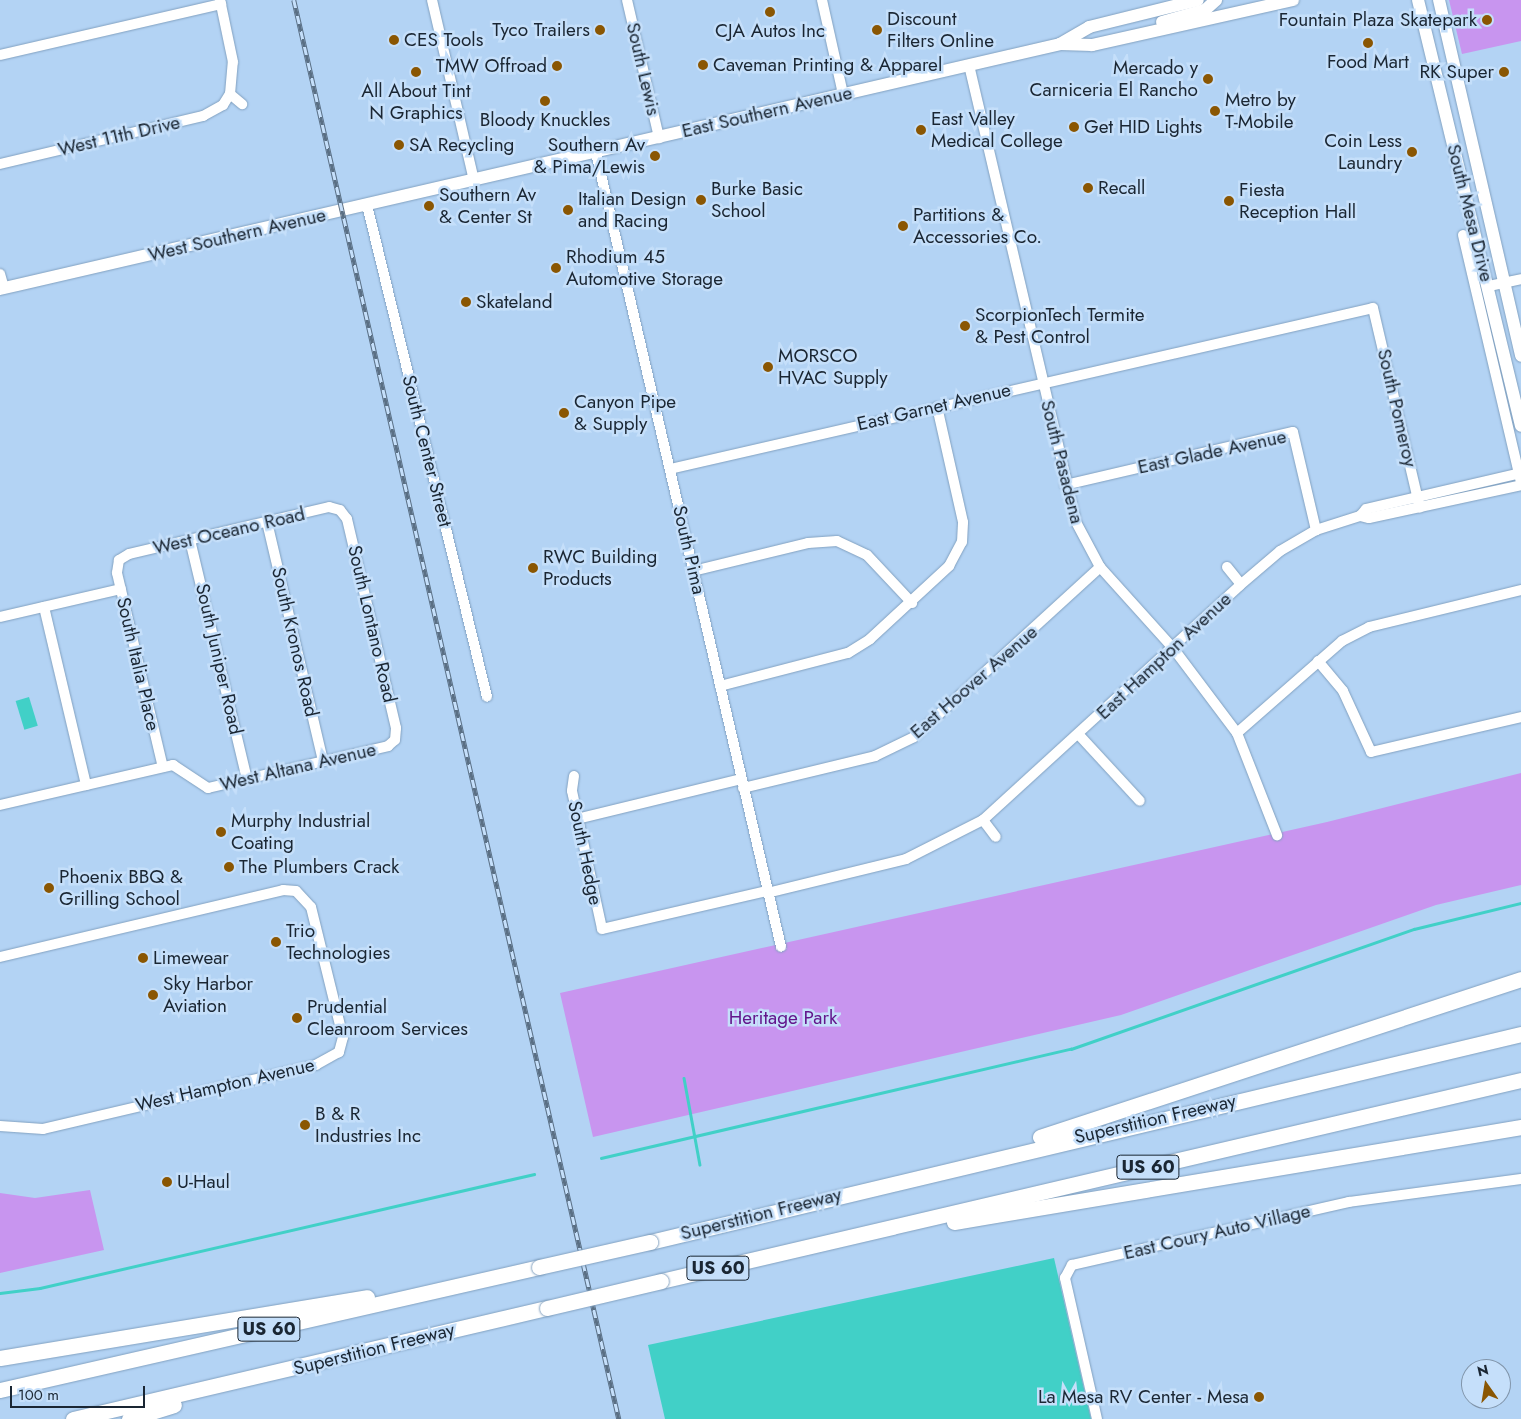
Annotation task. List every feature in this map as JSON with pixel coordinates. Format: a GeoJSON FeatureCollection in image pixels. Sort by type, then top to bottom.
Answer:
{"type":"FeatureCollection","features":[{"type":"Feature","properties":{"kind":"highway"},"geometry":{"type":"LineString","coordinates":[[943,1169],[1521,979]]}},
{"type":"Feature","properties":{"kind":"highway","name":"Superstition Freeway"},"geometry":{"type":"LineString","coordinates":[[0,1390],[650,1242],[943,1169],[1521,1034]]}},
{"type":"Feature","properties":{"kind":"highway","name":"Superstition Freeway"},"geometry":{"type":"LineString","coordinates":[[73,1419],[1521,1080]]}},
{"type":"Feature","properties":{"kind":"highway"},"geometry":{"type":"LineString","coordinates":[[775,1254],[1232,1172],[1521,1127]]}},
{"type":"Feature","properties":{"kind":"highway"},"geometry":{"type":"LineString","coordinates":[[0,1358],[539,1267]]}},
{"type":"Feature","properties":{"kind":"highway"},"geometry":{"type":"LineString","coordinates":[[129,1419],[297,1368]]}},
{"type":"Feature","properties":{"kind":"main road","name":"East Southern Avenue"},"geometry":{"type":"LineString","coordinates":[[1060,44],[1088,27],[1198,0]]}},
{"type":"Feature","properties":{"kind":"main road"},"geometry":{"type":"LineString","coordinates":[[1139,35],[1149,26],[1206,10],[1216,0]]}},
{"type":"Feature","properties":{"kind":"main road","name":"East Southern Avenue"},"geometry":{"type":"LineString","coordinates":[[474,181],[1060,44],[1092,45],[1293,0]]}},
{"type":"Feature","properties":{"kind":"main road","name":"South Mesa Drive"},"geometry":{"type":"LineString","coordinates":[[1418,0],[1488,286],[1517,393],[1521,426]]}},
{"type":"Feature","properties":{"kind":"main road","name":"South Mesa Drive"},"geometry":{"type":"LineString","coordinates":[[1439,0],[1521,356]]}},
{"type":"Feature","properties":{"kind":"main road","name":"West Southern Avenue"},"geometry":{"type":"LineString","coordinates":[[2,289],[474,181]]}},
{"type":"Feature","properties":{"kind":"street"},"geometry":{"type":"LineString","coordinates":[[432,0],[474,181]]}},
{"type":"Feature","properties":{"kind":"street","name":"South Lewis"},"geometry":{"type":"LineString","coordinates":[[627,0],[659,138]]}},
{"type":"Feature","properties":{"kind":"street"},"geometry":{"type":"LineString","coordinates":[[822,0],[844,94]]}},
{"type":"Feature","properties":{"kind":"street"},"geometry":{"type":"LineString","coordinates":[[0,55],[221,2],[233,62],[230,94],[242,104]]}},
{"type":"Feature","properties":{"kind":"street","name":"South Pasadena"},"geometry":{"type":"LineString","coordinates":[[969,65],[1065,485],[1076,522],[1100,568],[1173,648],[1237,733],[1277,835]]}},
{"type":"Feature","properties":{"kind":"street","name":"West 11th Drive"},"geometry":{"type":"LineString","coordinates":[[0,164],[203,116],[223,105],[230,94]]}},
{"type":"Feature","properties":{"kind":"street","name":"South Pima"},"geometry":{"type":"LineString","coordinates":[[596,153],[781,947]]}},
{"type":"Feature","properties":{"kind":"street","name":"South Center Street"},"geometry":{"type":"LineString","coordinates":[[367,205],[487,697]]}},
{"type":"Feature","properties":{"kind":"street","name":"South Mesa Drive"},"geometry":{"type":"LineString","coordinates":[[1463,235],[1520,478]]}},
{"type":"Feature","properties":{"kind":"street"},"geometry":{"type":"LineString","coordinates":[[0,274],[2,289]]}},
{"type":"Feature","properties":{"kind":"street"},"geometry":{"type":"LineString","coordinates":[[1488,286],[1521,279]]}},
{"type":"Feature","properties":{"kind":"street","name":"East Garnet Avenue"},"geometry":{"type":"LineString","coordinates":[[670,469],[1042,382],[1373,308]]}},
{"type":"Feature","properties":{"kind":"street","name":"South Pomeroy"},"geometry":{"type":"LineString","coordinates":[[1373,308],[1419,502]]}},
{"type":"Feature","properties":{"kind":"street"},"geometry":{"type":"LineString","coordinates":[[720,686],[848,653],[912,602],[949,566],[963,534],[937,407]]}},
{"type":"Feature","properties":{"kind":"street","name":"East Glade Avenue"},"geometry":{"type":"LineString","coordinates":[[1065,485],[1293,432],[1316,530]]}},
{"type":"Feature","properties":{"kind":"street","name":"East Hampton Avenue"},"geometry":{"type":"LineString","coordinates":[[602,930],[906,859],[983,820],[1080,736],[1242,584],[1280,551],[1316,530],[1360,516],[1366,509],[1419,502],[1520,478]]}},
{"type":"Feature","properties":{"kind":"street","name":"West Oceano Road"},"geometry":{"type":"LineString","coordinates":[[119,560],[190,540],[329,507],[340,510]]}},
{"type":"Feature","properties":{"kind":"street","name":"South Lontano Road"},"geometry":{"type":"LineString","coordinates":[[340,510],[352,538],[396,728],[395,740]]}},
{"type":"Feature","properties":{"kind":"street","name":"South Kronos Road"},"geometry":{"type":"LineString","coordinates":[[267,522],[323,761]]}},
{"type":"Feature","properties":{"kind":"street","name":"South Juniper Road"},"geometry":{"type":"LineString","coordinates":[[190,540],[247,779]]}},
{"type":"Feature","properties":{"kind":"street"},"geometry":{"type":"LineString","coordinates":[[693,571],[808,544],[837,541],[867,555],[912,602]]}},
{"type":"Feature","properties":{"kind":"street","name":"South Italia Place"},"geometry":{"type":"LineString","coordinates":[[119,560],[121,589],[163,767]]}},
{"type":"Feature","properties":{"kind":"street"},"geometry":{"type":"LineString","coordinates":[[1227,567],[1242,584]]}},
{"type":"Feature","properties":{"kind":"street","name":"East Hoover Avenue"},"geometry":{"type":"LineString","coordinates":[[577,819],[875,756],[914,737],[1100,568]]}},
{"type":"Feature","properties":{"kind":"street"},"geometry":{"type":"LineString","coordinates":[[0,617],[121,589]]}},
{"type":"Feature","properties":{"kind":"street"},"geometry":{"type":"LineString","coordinates":[[1237,733],[1342,641],[1387,620],[1521,590]]}},
{"type":"Feature","properties":{"kind":"street"},"geometry":{"type":"LineString","coordinates":[[44,607],[86,785]]}},
{"type":"Feature","properties":{"kind":"street"},"geometry":{"type":"LineString","coordinates":[[1318,661],[1343,690],[1371,752],[1521,717]]}},
{"type":"Feature","properties":{"kind":"street"},"geometry":{"type":"LineString","coordinates":[[1080,736],[1140,802]]}},
{"type":"Feature","properties":{"kind":"street","name":"West Altana Avenue"},"geometry":{"type":"LineString","coordinates":[[0,805],[174,765],[208,788],[323,761],[395,740]]}},
{"type":"Feature","properties":{"kind":"street","name":"South Hedge"},"geometry":{"type":"LineString","coordinates":[[574,776],[577,819],[602,930]]}},
{"type":"Feature","properties":{"kind":"street"},"geometry":{"type":"LineString","coordinates":[[983,820],[996,837]]}},
{"type":"Feature","properties":{"kind":"street","name":"West Hampton Avenue"},"geometry":{"type":"LineString","coordinates":[[0,957],[283,890],[296,891],[311,907],[343,1037],[339,1052],[328,1060],[43,1129],[0,1126]]}},
{"type":"Feature","properties":{"kind":"street","name":"East Coury Auto Village"},"geometry":{"type":"LineString","coordinates":[[1097,1419],[1065,1278],[1072,1265],[1349,1202],[1521,1179]]}},
{"type":"Feature","properties":{"kind":"green space","name":"Fountain Plaza Skatepark"},"geometry":{"type":"Polygon","coordinates":[[[1449,0],[1521,0],[1521,41],[1462,54],[1449,0]]]}},
{"type":"Feature","properties":{"kind":"green space","name":"Heritage Park"},"geometry":{"type":"Polygon","coordinates":[[[1521,773],[1521,885],[1436,905],[1121,1015],[593,1137],[560,993],[1327,822],[1521,773]]]}},
{"type":"Feature","properties":{"kind":"green space"},"geometry":{"type":"Polygon","coordinates":[[[90,1190],[104,1250],[0,1273],[0,1193],[35,1198],[90,1190]]]}},
{"type":"Feature","properties":{"kind":"shaded area"},"geometry":{"type":"Polygon","coordinates":[[[29,697],[38,726],[24,730],[16,701],[29,697]]]}},
{"type":"Feature","properties":{"kind":"shaded area"},"geometry":{"type":"Polygon","coordinates":[[[1054,1258],[1091,1419],[665,1419],[648,1345],[1054,1258]]]}},
{"type":"Feature","properties":{"kind":"waterway"},"geometry":{"type":"LineString","coordinates":[[601,1158],[1071,1049],[1414,929],[1521,903]]}},
{"type":"Feature","properties":{"kind":"waterway"},"geometry":{"type":"LineString","coordinates":[[684,1078],[700,1165]]}},
{"type":"Feature","properties":{"kind":"waterway"},"geometry":{"type":"LineString","coordinates":[[0,1293],[40,1288],[534,1174]]}},
{"type":"Feature","properties":{"kind":"railway"},"geometry":{"type":"LineString","coordinates":[[294,0],[619,1419]]}},
{"type":"Feature","properties":{"kind":"place","name":"CJA Autos Inc"},"geometry":{"type":"Point","coordinates":[770,12]}},
{"type":"Feature","properties":{"kind":"place","name":"Fountain Plaza Skatepark"},"geometry":{"type":"Point","coordinates":[1487,20]}},
{"type":"Feature","properties":{"kind":"place","name":"Tyco Trailers"},"geometry":{"type":"Point","coordinates":[600,30]}},
{"type":"Feature","properties":{"kind":"place","name":"Discount Filters Online"},"geometry":{"type":"Point","coordinates":[877,30]}},
{"type":"Feature","properties":{"kind":"place","name":"CES Tools"},"geometry":{"type":"Point","coordinates":[394,40]}},
{"type":"Feature","properties":{"kind":"place","name":"Food Mart"},"geometry":{"type":"Point","coordinates":[1368,43]}},
{"type":"Feature","properties":{"kind":"place","name":"Caveman Printing & Apparel"},"geometry":{"type":"Point","coordinates":[703,65]}},
{"type":"Feature","properties":{"kind":"place","name":"TMW Offroad"},"geometry":{"type":"Point","coordinates":[557,66]}},
{"type":"Feature","properties":{"kind":"place","name":"All About Tint N Graphics"},"geometry":{"type":"Point","coordinates":[416,72]}},
{"type":"Feature","properties":{"kind":"place","name":"RK Super"},"geometry":{"type":"Point","coordinates":[1504,72]}},
{"type":"Feature","properties":{"kind":"place","name":"Mercado y Carniceria El Rancho"},"geometry":{"type":"Point","coordinates":[1208,79]}},
{"type":"Feature","properties":{"kind":"place","name":"Bloody Knuckles"},"geometry":{"type":"Point","coordinates":[545,101]}},
{"type":"Feature","properties":{"kind":"place","name":"Metro by T-Mobile"},"geometry":{"type":"Point","coordinates":[1215,111]}},
{"type":"Feature","properties":{"kind":"place","name":"Get HID Lights"},"geometry":{"type":"Point","coordinates":[1074,127]}},
{"type":"Feature","properties":{"kind":"place","name":"East Valley Medical College"},"geometry":{"type":"Point","coordinates":[921,130]}},
{"type":"Feature","properties":{"kind":"place","name":"SA Recycling"},"geometry":{"type":"Point","coordinates":[399,145]}},
{"type":"Feature","properties":{"kind":"place","name":"Coin Less Laundry"},"geometry":{"type":"Point","coordinates":[1412,152]}},
{"type":"Feature","properties":{"kind":"place","name":"Southern Av & Pima/Lewis"},"geometry":{"type":"Point","coordinates":[655,156]}},
{"type":"Feature","properties":{"kind":"place","name":"Recall"},"geometry":{"type":"Point","coordinates":[1088,188]}},
{"type":"Feature","properties":{"kind":"place","name":"Burke Basic School"},"geometry":{"type":"Point","coordinates":[701,200]}},
{"type":"Feature","properties":{"kind":"place","name":"Fiesta Reception Hall"},"geometry":{"type":"Point","coordinates":[1229,201]}},
{"type":"Feature","properties":{"kind":"place","name":"Southern Av & Center St"},"geometry":{"type":"Point","coordinates":[429,206]}},
{"type":"Feature","properties":{"kind":"place","name":"Italian Design and Racing"},"geometry":{"type":"Point","coordinates":[568,210]}},
{"type":"Feature","properties":{"kind":"place","name":"Partitions & Accessories Co."},"geometry":{"type":"Point","coordinates":[903,226]}},
{"type":"Feature","properties":{"kind":"place","name":"Rhodium 45 Automotive Storage"},"geometry":{"type":"Point","coordinates":[556,268]}},
{"type":"Feature","properties":{"kind":"place","name":"Skateland"},"geometry":{"type":"Point","coordinates":[466,302]}},
{"type":"Feature","properties":{"kind":"place","name":"ScorpionTech Termite & Pest Control"},"geometry":{"type":"Point","coordinates":[965,326]}},
{"type":"Feature","properties":{"kind":"place","name":"MORSCO HVAC Supply"},"geometry":{"type":"Point","coordinates":[768,367]}},
{"type":"Feature","properties":{"kind":"place","name":"Canyon Pipe & Supply"},"geometry":{"type":"Point","coordinates":[564,413]}},
{"type":"Feature","properties":{"kind":"place","name":"RWC Building Products"},"geometry":{"type":"Point","coordinates":[533,568]}},
{"type":"Feature","properties":{"kind":"place","name":"Murphy Industrial Coating"},"geometry":{"type":"Point","coordinates":[221,832]}},
{"type":"Feature","properties":{"kind":"place","name":"The Plumbers Crack"},"geometry":{"type":"Point","coordinates":[229,867]}},
{"type":"Feature","properties":{"kind":"place","name":"Phoenix BBQ & Grilling School"},"geometry":{"type":"Point","coordinates":[49,888]}},
{"type":"Feature","properties":{"kind":"place","name":"Trio Technologies"},"geometry":{"type":"Point","coordinates":[276,942]}},
{"type":"Feature","properties":{"kind":"place","name":"Limewear"},"geometry":{"type":"Point","coordinates":[143,958]}},
{"type":"Feature","properties":{"kind":"place","name":"Sky Harbor Aviation"},"geometry":{"type":"Point","coordinates":[153,995]}},
{"type":"Feature","properties":{"kind":"place","name":"Prudential Cleanroom Services"},"geometry":{"type":"Point","coordinates":[297,1018]}},
{"type":"Feature","properties":{"kind":"place","name":"B & R Industries Inc"},"geometry":{"type":"Point","coordinates":[305,1125]}},
{"type":"Feature","properties":{"kind":"place","name":"U-Haul"},"geometry":{"type":"Point","coordinates":[167,1182]}},
{"type":"Feature","properties":{"kind":"place","name":"La Mesa RV Center - Mesa"},"geometry":{"type":"Point","coordinates":[1259,1397]}}]}
